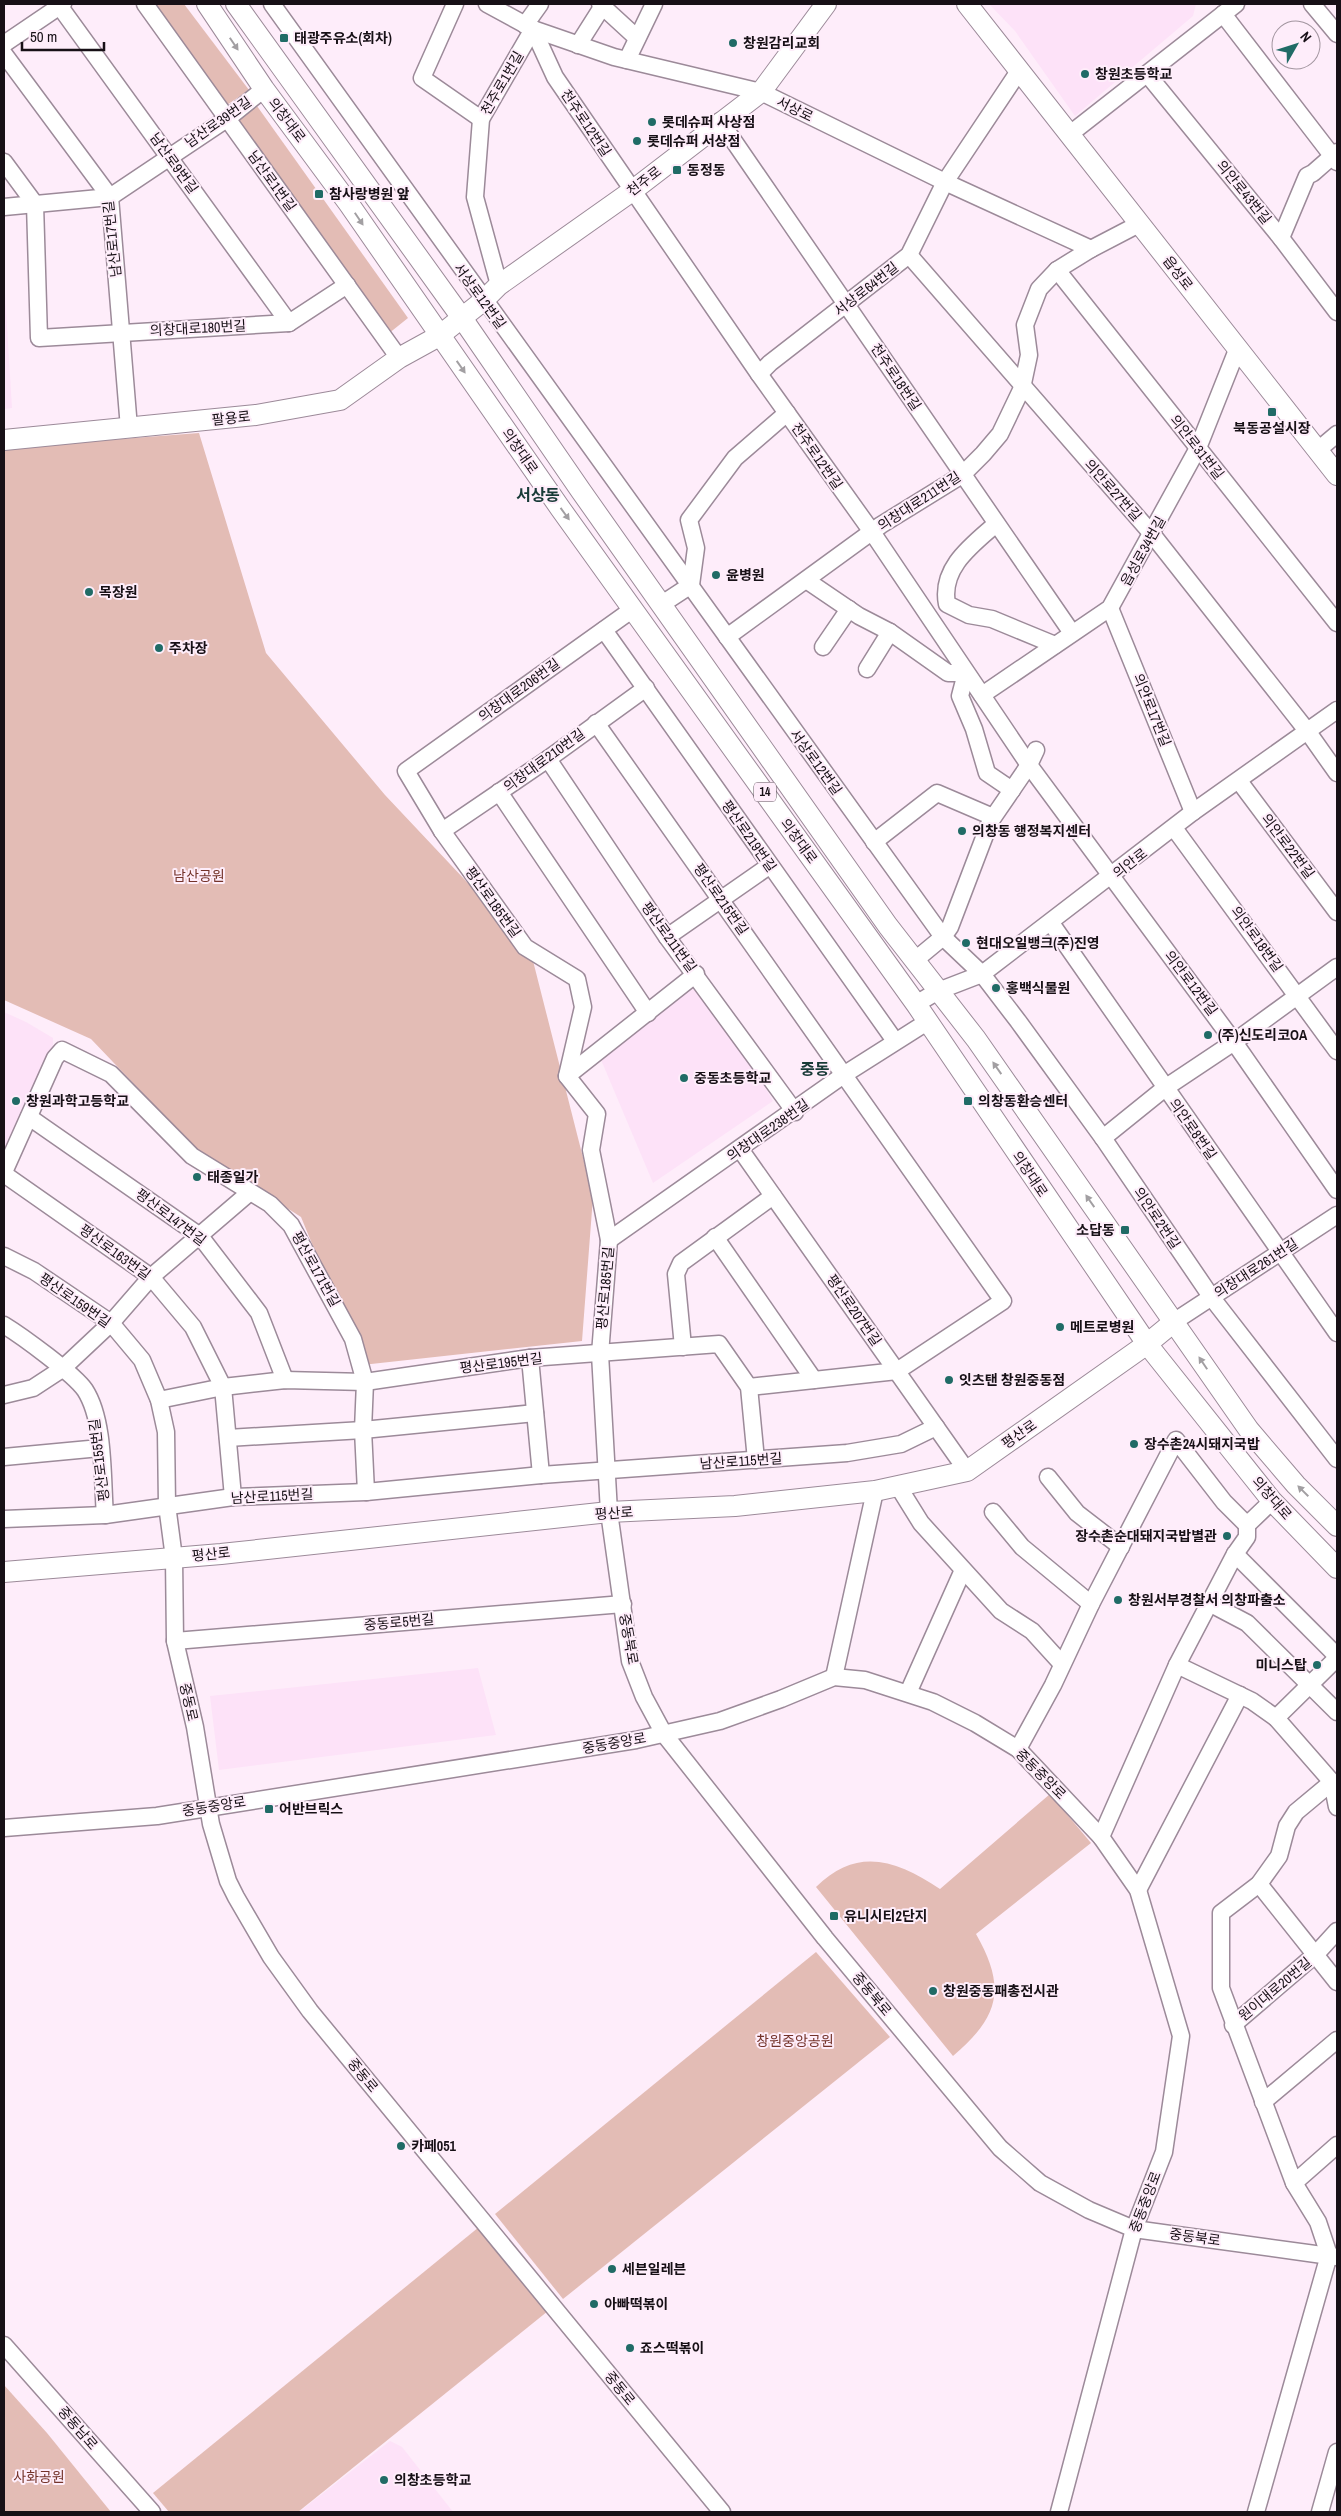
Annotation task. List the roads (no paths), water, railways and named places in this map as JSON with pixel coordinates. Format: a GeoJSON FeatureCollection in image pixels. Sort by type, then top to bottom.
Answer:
{"type":"FeatureCollection","features":[{"type":"Feature","properties":{"kind":"main road","name":"의창대로"},"geometry":{"type":"LineString","coordinates":[[207,4],[264,90],[349,204],[439,336],[916,1004],[1147,1344],[1272,1501],[1337,1568]]}},
{"type":"Feature","properties":{"kind":"main road","name":"의창대로"},"geometry":{"type":"LineString","coordinates":[[236,4],[462,318],[576,483],[914,961],[976,1039],[1249,1430],[1296,1485],[1337,1526]]}},
{"type":"Feature","properties":{"kind":"main road","name":"천주로"},"geometry":{"type":"LineString","coordinates":[[439,336],[483,301],[499,285],[632,191],[720,121],[760,92],[826,4]]}},
{"type":"Feature","properties":{"kind":"main road","name":"읍성로"},"geometry":{"type":"LineString","coordinates":[[967,4],[1337,475]]}},
{"type":"Feature","properties":{"kind":"main road","name":"팔용로"},"geometry":{"type":"LineString","coordinates":[[4,440],[256,415],[340,400],[399,358],[439,336]]}},
{"type":"Feature","properties":{"kind":"main road","name":"평산로"},"geometry":{"type":"LineString","coordinates":[[4,1572],[174,1558],[609,1512],[735,1506],[875,1491],[967,1471],[1147,1344],[1175,1322]]}},
{"type":"Feature","properties":{"kind":"street","name":"남산로1번길"},"geometry":{"type":"LineString","coordinates":[[145,4],[399,358]]}},
{"type":"Feature","properties":{"kind":"street","name":"서상로12번길"},"geometry":{"type":"LineString","coordinates":[[272,4],[483,301],[691,585],[942,937],[982,974]]}},
{"type":"Feature","properties":{"kind":"street"},"geometry":{"type":"LineString","coordinates":[[455,4],[422,78],[480,119]]}},
{"type":"Feature","properties":{"kind":"street","name":"서상로"},"geometry":{"type":"LineString","coordinates":[[487,4],[529,27],[578,45],[627,60],[760,92],[945,182],[1091,249]]}},
{"type":"Feature","properties":{"kind":"street","name":"천주로1번길"},"geometry":{"type":"LineString","coordinates":[[499,285],[475,197],[480,119],[540,4]]}},
{"type":"Feature","properties":{"kind":"street"},"geometry":{"type":"LineString","coordinates":[[578,45],[602,4],[637,38]]}},
{"type":"Feature","properties":{"kind":"street"},"geometry":{"type":"LineString","coordinates":[[627,60],[654,4]]}},
{"type":"Feature","properties":{"kind":"street"},"geometry":{"type":"LineString","coordinates":[[1070,134],[1148,75],[1236,4]]}},
{"type":"Feature","properties":{"kind":"street"},"geometry":{"type":"LineString","coordinates":[[1312,4],[1337,34]]}},
{"type":"Feature","properties":{"kind":"street"},"geometry":{"type":"LineString","coordinates":[[4,44],[60,5]]}},
{"type":"Feature","properties":{"kind":"street","name":"남산로9번길"},"geometry":{"type":"LineString","coordinates":[[60,5],[289,323]]}},
{"type":"Feature","properties":{"kind":"street"},"geometry":{"type":"LineString","coordinates":[[1223,14],[1336,157],[1307,176],[1281,238]]}},
{"type":"Feature","properties":{"kind":"street","name":"천주로12번길"},"geometry":{"type":"LineString","coordinates":[[529,27],[555,77],[632,191],[872,532],[1030,765],[1112,877]]}},
{"type":"Feature","properties":{"kind":"street","name":"남산로17번길"},"geometry":{"type":"LineString","coordinates":[[4,54],[110,197],[129,428]]}},
{"type":"Feature","properties":{"kind":"street"},"geometry":{"type":"LineString","coordinates":[[945,182],[1019,71]]}},
{"type":"Feature","properties":{"kind":"street","name":"의안로43번길"},"geometry":{"type":"LineString","coordinates":[[1148,75],[1281,238],[1337,312]]}},
{"type":"Feature","properties":{"kind":"street","name":"남산로39번길"},"geometry":{"type":"LineString","coordinates":[[4,207],[110,197],[228,118],[264,90]]}},
{"type":"Feature","properties":{"kind":"street","name":"천주로18번길"},"geometry":{"type":"LineString","coordinates":[[720,121],[1072,633]]}},
{"type":"Feature","properties":{"kind":"street"},"geometry":{"type":"LineString","coordinates":[[4,162],[35,204]]}},
{"type":"Feature","properties":{"kind":"street","name":"서상로64번길"},"geometry":{"type":"LineString","coordinates":[[759,374],[910,255],[945,182]]}},
{"type":"Feature","properties":{"kind":"street","name":"의창대로180번길"},"geometry":{"type":"LineString","coordinates":[[35,204],[38,338],[289,323],[347,285]]}},
{"type":"Feature","properties":{"kind":"street","name":"의창대로211번길"},"geometry":{"type":"LineString","coordinates":[[727,637],[872,532],[962,475],[1000,434],[1022,388],[1029,355],[1025,325],[1039,288],[1057,270],[1091,249],[1140,224]]}},
{"type":"Feature","properties":{"kind":"street","name":"의안로27번길"},"geometry":{"type":"LineString","coordinates":[[910,255],[1022,388],[1152,534],[1308,732],[1337,773]]}},
{"type":"Feature","properties":{"kind":"street","name":"의안로31번길"},"geometry":{"type":"LineString","coordinates":[[1057,270],[1337,623]]}},
{"type":"Feature","properties":{"kind":"street","name":"읍성로34번길"},"geometry":{"type":"LineString","coordinates":[[982,695],[1110,608],[1198,448],[1237,350]]}},
{"type":"Feature","properties":{"kind":"street"},"geometry":{"type":"LineString","coordinates":[[662,604],[691,585],[696,548],[688,520],[735,458],[787,413]]}},
{"type":"Feature","properties":{"kind":"street"},"geometry":{"type":"LineString","coordinates":[[1318,450],[1337,434]]}},
{"type":"Feature","properties":{"kind":"street"},"geometry":{"type":"LineString","coordinates":[[996,524],[960,555],[949,577],[945,593],[947,604],[969,615],[992,619],[1055,645]]}},
{"type":"Feature","properties":{"kind":"street"},"geometry":{"type":"LineString","coordinates":[[806,580],[849,609],[890,632],[948,673],[966,673],[960,696],[974,729],[987,773],[1012,790]]}},
{"type":"Feature","properties":{"kind":"street","name":"의안로17번길"},"geometry":{"type":"LineString","coordinates":[[1110,608],[1193,812]]}},
{"type":"Feature","properties":{"kind":"street","name":"의창대로206번길"},"geometry":{"type":"LineString","coordinates":[[406,771],[633,609]]}},
{"type":"Feature","properties":{"kind":"street"},"geometry":{"type":"LineString","coordinates":[[823,646],[849,609]]}},
{"type":"Feature","properties":{"kind":"street","name":"평산로219번길"},"geometry":{"type":"LineString","coordinates":[[604,630],[895,1041]]}},
{"type":"Feature","properties":{"kind":"street"},"geometry":{"type":"LineString","coordinates":[[867,669],[890,632]]}},
{"type":"Feature","properties":{"kind":"street","name":"의창대로210번길"},"geometry":{"type":"LineString","coordinates":[[442,831],[548,759],[646,688]]}},
{"type":"Feature","properties":{"kind":"street","name":"의안로"},"geometry":{"type":"LineString","coordinates":[[916,1004],[938,991],[982,974],[1112,877],[1193,812],[1337,710]]}},
{"type":"Feature","properties":{"kind":"street","name":"평산로215번길"},"geometry":{"type":"LineString","coordinates":[[596,723],[1003,1300],[897,1371]]}},
{"type":"Feature","properties":{"kind":"street"},"geometry":{"type":"LineString","coordinates":[[914,961],[942,937],[950,927],[993,817],[1030,765],[1036,750]]}},
{"type":"Feature","properties":{"kind":"street","name":"평산로211번길"},"geometry":{"type":"LineString","coordinates":[[548,759],[667,937],[696,974],[795,1112]]}},
{"type":"Feature","properties":{"kind":"street","name":"평산로185번길"},"geometry":{"type":"LineString","coordinates":[[406,771],[442,831],[525,946],[577,979],[583,1007],[567,1076],[597,1114],[591,1150],[609,1240],[600,1354],[609,1512]]}},
{"type":"Feature","properties":{"kind":"street","name":"의안로22번길"},"geometry":{"type":"LineString","coordinates":[[1239,781],[1337,912]]}},
{"type":"Feature","properties":{"kind":"street"},"geometry":{"type":"LineString","coordinates":[[500,792],[648,1013]]}},
{"type":"Feature","properties":{"kind":"street"},"geometry":{"type":"LineString","coordinates":[[874,842],[937,793],[993,817]]}},
{"type":"Feature","properties":{"kind":"street","name":"의안로18번길"},"geometry":{"type":"LineString","coordinates":[[1174,828],[1298,995],[1337,1051]]}},
{"type":"Feature","properties":{"kind":"street"},"geometry":{"type":"LineString","coordinates":[[667,937],[720,898],[770,866]]}},
{"type":"Feature","properties":{"kind":"street","name":"의안로12번길"},"geometry":{"type":"LineString","coordinates":[[1112,877],[1234,1042],[1337,1190]]}},
{"type":"Feature","properties":{"kind":"street","name":"의안로8번길"},"geometry":{"type":"LineString","coordinates":[[1050,923],[1337,1333]]}},
{"type":"Feature","properties":{"kind":"street"},"geometry":{"type":"LineString","coordinates":[[1103,1138],[1165,1088],[1234,1042],[1337,967]]}},
{"type":"Feature","properties":{"kind":"street"},"geometry":{"type":"LineString","coordinates":[[567,1076],[696,974]]}},
{"type":"Feature","properties":{"kind":"street","name":"의안로2번길"},"geometry":{"type":"LineString","coordinates":[[982,974],[1103,1138],[1212,1298],[1337,1459]]}},
{"type":"Feature","properties":{"kind":"street","name":"의창대로238번길"},"geometry":{"type":"LineString","coordinates":[[609,1240],[795,1112],[845,1074],[927,1022]]}},
{"type":"Feature","properties":{"kind":"street","name":"평산로171번길"},"geometry":{"type":"LineString","coordinates":[[29,1117],[55,1058],[62,1050],[111,1074],[192,1156],[249,1193],[270,1204],[291,1224],[353,1339],[365,1382],[363,1430],[366,1492]]}},
{"type":"Feature","properties":{"kind":"street"},"geometry":{"type":"LineString","coordinates":[[4,1173],[29,1117]]}},
{"type":"Feature","properties":{"kind":"street","name":"평산로147번길"},"geometry":{"type":"LineString","coordinates":[[29,1117],[200,1236],[259,1313],[285,1380]]}},
{"type":"Feature","properties":{"kind":"street","name":"평산로207번길"},"geometry":{"type":"LineString","coordinates":[[740,1149],[967,1471]]}},
{"type":"Feature","properties":{"kind":"street","name":"평산로163번길"},"geometry":{"type":"LineString","coordinates":[[4,1173],[152,1277],[193,1327],[223,1387],[234,1497]]}},
{"type":"Feature","properties":{"kind":"street"},"geometry":{"type":"LineString","coordinates":[[4,1395],[33,1388],[62,1369],[110,1323],[152,1277],[249,1193]]}},
{"type":"Feature","properties":{"kind":"street"},"geometry":{"type":"LineString","coordinates":[[683,1347],[676,1274],[687,1257],[773,1196]]}},
{"type":"Feature","properties":{"kind":"street","name":"의창대로261번길"},"geometry":{"type":"LineString","coordinates":[[1175,1322],[1337,1215]]}},
{"type":"Feature","properties":{"kind":"street"},"geometry":{"type":"LineString","coordinates":[[716,1236],[814,1380]]}},
{"type":"Feature","properties":{"kind":"street","name":"평산로159번길"},"geometry":{"type":"LineString","coordinates":[[4,1256],[34,1271],[110,1323],[142,1360],[159,1400],[166,1432],[167,1505],[174,1558]]}},
{"type":"Feature","properties":{"kind":"street","name":"평산로155번길"},"geometry":{"type":"LineString","coordinates":[[4,1325],[62,1369],[84,1390],[96,1417],[105,1515]]}},
{"type":"Feature","properties":{"kind":"street","name":"평산로195번길"},"geometry":{"type":"LineString","coordinates":[[159,1400],[223,1387],[285,1380],[365,1382],[530,1358],[718,1344],[749,1387]]}},
{"type":"Feature","properties":{"kind":"street"},"geometry":{"type":"LineString","coordinates":[[530,1358],[541,1475]]}},
{"type":"Feature","properties":{"kind":"street"},"geometry":{"type":"LineString","coordinates":[[756,1460],[749,1387],[897,1371]]}},
{"type":"Feature","properties":{"kind":"street"},"geometry":{"type":"LineString","coordinates":[[228,1438],[363,1430],[535,1413]]}},
{"type":"Feature","properties":{"kind":"street","name":"남산로115번길"},"geometry":{"type":"LineString","coordinates":[[4,1519],[105,1515],[234,1497],[366,1492],[541,1475],[847,1453],[901,1444],[936,1427]]}},
{"type":"Feature","properties":{"kind":"street"},"geometry":{"type":"LineString","coordinates":[[1018,1750],[1176,1440],[1224,1502],[1247,1525],[1247,1537],[1235,1554],[1177,1664],[1101,1837]]}},
{"type":"Feature","properties":{"kind":"street"},"geometry":{"type":"LineString","coordinates":[[4,1457],[100,1448]]}},
{"type":"Feature","properties":{"kind":"street"},"geometry":{"type":"LineString","coordinates":[[1048,1477],[1077,1513],[1121,1547]]}},
{"type":"Feature","properties":{"kind":"street"},"geometry":{"type":"LineString","coordinates":[[898,1486],[921,1523],[963,1570],[1001,1611],[1032,1631],[1062,1664]]}},
{"type":"Feature","properties":{"kind":"street"},"geometry":{"type":"LineString","coordinates":[[834,1677],[875,1491]]}},
{"type":"Feature","properties":{"kind":"street"},"geometry":{"type":"LineString","coordinates":[[1247,1525],[1272,1501]]}},
{"type":"Feature","properties":{"kind":"street","name":"중동북로"},"geometry":{"type":"LineString","coordinates":[[609,1512],[630,1661],[644,1697],[664,1734],[825,1938],[1000,2148],[1040,2183],[1089,2210],[1134,2229],[1333,2256]]}},
{"type":"Feature","properties":{"kind":"street"},"geometry":{"type":"LineString","coordinates":[[993,1512],[1022,1547],[1091,1604]]}},
{"type":"Feature","properties":{"kind":"street"},"geometry":{"type":"LineString","coordinates":[[1235,1554],[1337,1657],[1276,1718]]}},
{"type":"Feature","properties":{"kind":"street","name":"중동로"},"geometry":{"type":"LineString","coordinates":[[174,1558],[175,1641],[195,1727],[207,1807],[223,1866],[236,1898],[271,1957],[310,2011],[722,2512]]}},
{"type":"Feature","properties":{"kind":"street"},"geometry":{"type":"LineString","coordinates":[[908,1693],[963,1570]]}},
{"type":"Feature","properties":{"kind":"street"},"geometry":{"type":"LineString","coordinates":[[1209,1603],[1247,1623],[1337,1712]]}},
{"type":"Feature","properties":{"kind":"street","name":"중동로5번길"},"geometry":{"type":"LineString","coordinates":[[175,1641],[623,1604]]}},
{"type":"Feature","properties":{"kind":"street"},"geometry":{"type":"LineString","coordinates":[[1177,1664],[1240,1695],[1276,1718],[1332,1782],[1337,1807]]}},
{"type":"Feature","properties":{"kind":"street","name":"중동중앙로"},"geometry":{"type":"LineString","coordinates":[[4,1828],[157,1816],[495,1763],[664,1734],[720,1721],[834,1677],[865,1680],[933,1702],[976,1723],[1018,1750],[1101,1837],[1138,1890],[1181,2036],[1164,2152],[1134,2229],[1059,2512]]}},
{"type":"Feature","properties":{"kind":"street"},"geometry":{"type":"LineString","coordinates":[[1138,1890],[1240,1695]]}},
{"type":"Feature","properties":{"kind":"street","name":"원이대로20번길"},"geometry":{"type":"LineString","coordinates":[[1332,1782],[1296,1812],[1287,1826],[1279,1856],[1259,1884],[1221,1913],[1221,1988],[1233,2025],[1294,2183],[1318,2222],[1333,2256]]}},
{"type":"Feature","properties":{"kind":"street","name":"원이대로20번길"},"geometry":{"type":"LineString","coordinates":[[1259,1884],[1337,1982]]}},
{"type":"Feature","properties":{"kind":"street"},"geometry":{"type":"LineString","coordinates":[[1316,1954],[1337,1931]]}},
{"type":"Feature","properties":{"kind":"street","name":"원이대로20번길"},"geometry":{"type":"LineString","coordinates":[[1233,2025],[1316,1954]]}},
{"type":"Feature","properties":{"kind":"street"},"geometry":{"type":"LineString","coordinates":[[1263,2102],[1337,2040]]}},
{"type":"Feature","properties":{"kind":"street"},"geometry":{"type":"LineString","coordinates":[[1294,2183],[1337,2145]]}},
{"type":"Feature","properties":{"kind":"street"},"geometry":{"type":"LineString","coordinates":[[1256,2512],[1333,2256]]}},
{"type":"Feature","properties":{"kind":"street","name":"중동남로"},"geometry":{"type":"LineString","coordinates":[[4,2345],[152,2512]]}},
{"type":"Feature","properties":{"kind":"street","name":"중동남로"},"geometry":{"type":"LineString","coordinates":[[4,2361],[138,2512]]}},
{"type":"Feature","properties":{"kind":"street"},"geometry":{"type":"LineString","coordinates":[[1320,2512],[1337,2452]]}},
{"type":"Feature","properties":{"kind":"place","name":"태광주유소(회차)"},"geometry":{"type":"Point","coordinates":[284,38]}},
{"type":"Feature","properties":{"kind":"place","name":"창원감리교회"},"geometry":{"type":"Point","coordinates":[733,43]}},
{"type":"Feature","properties":{"kind":"place","name":"창원초등학교"},"geometry":{"type":"Point","coordinates":[1085,74]}},
{"type":"Feature","properties":{"kind":"place","name":"롯데슈퍼 사상점"},"geometry":{"type":"Point","coordinates":[652,122]}},
{"type":"Feature","properties":{"kind":"place","name":"롯데슈퍼 서상점"},"geometry":{"type":"Point","coordinates":[637,141]}},
{"type":"Feature","properties":{"kind":"place","name":"동정동"},"geometry":{"type":"Point","coordinates":[677,170]}},
{"type":"Feature","properties":{"kind":"place","name":"참사랑병원 앞"},"geometry":{"type":"Point","coordinates":[319,194]}},
{"type":"Feature","properties":{"kind":"place","name":"북동공설시장"},"geometry":{"type":"Point","coordinates":[1272,412]}},
{"type":"Feature","properties":{"kind":"place","name":"윤병원"},"geometry":{"type":"Point","coordinates":[716,575]}},
{"type":"Feature","properties":{"kind":"place","name":"목장원"},"geometry":{"type":"Point","coordinates":[89,592]}},
{"type":"Feature","properties":{"kind":"place","name":"주차장"},"geometry":{"type":"Point","coordinates":[159,648]}},
{"type":"Feature","properties":{"kind":"place","name":"의창동 행정복지센터"},"geometry":{"type":"Point","coordinates":[962,831]}},
{"type":"Feature","properties":{"kind":"place","name":"현대오일뱅크(주)진영"},"geometry":{"type":"Point","coordinates":[966,943]}},
{"type":"Feature","properties":{"kind":"place","name":"홍백식물원"},"geometry":{"type":"Point","coordinates":[996,988]}},
{"type":"Feature","properties":{"kind":"place","name":"(주)신도리코OA"},"geometry":{"type":"Point","coordinates":[1208,1035]}},
{"type":"Feature","properties":{"kind":"place","name":"중동초등학교"},"geometry":{"type":"Point","coordinates":[684,1078]}},
{"type":"Feature","properties":{"kind":"place","name":"창원과학고등학교"},"geometry":{"type":"Point","coordinates":[16,1101]}},
{"type":"Feature","properties":{"kind":"place","name":"의창동환승센터"},"geometry":{"type":"Point","coordinates":[968,1101]}},
{"type":"Feature","properties":{"kind":"place","name":"태종일가"},"geometry":{"type":"Point","coordinates":[197,1177]}},
{"type":"Feature","properties":{"kind":"place","name":"소답동"},"geometry":{"type":"Point","coordinates":[1125,1230]}},
{"type":"Feature","properties":{"kind":"place","name":"메트로병원"},"geometry":{"type":"Point","coordinates":[1060,1327]}},
{"type":"Feature","properties":{"kind":"place","name":"잇츠탠 창원중동점"},"geometry":{"type":"Point","coordinates":[949,1380]}},
{"type":"Feature","properties":{"kind":"place","name":"장수촌24시돼지국밥"},"geometry":{"type":"Point","coordinates":[1134,1444]}},
{"type":"Feature","properties":{"kind":"place","name":"장수촌순대돼지국밥별관"},"geometry":{"type":"Point","coordinates":[1227,1536]}},
{"type":"Feature","properties":{"kind":"place","name":"창원서부경찰서 의창파출소"},"geometry":{"type":"Point","coordinates":[1118,1600]}},
{"type":"Feature","properties":{"kind":"place","name":"미니스탑"},"geometry":{"type":"Point","coordinates":[1317,1665]}},
{"type":"Feature","properties":{"kind":"place","name":"어반브릭스"},"geometry":{"type":"Point","coordinates":[269,1809]}},
{"type":"Feature","properties":{"kind":"place","name":"유니시티2단지"},"geometry":{"type":"Point","coordinates":[834,1916]}},
{"type":"Feature","properties":{"kind":"place","name":"창원중동패총전시관"},"geometry":{"type":"Point","coordinates":[933,1991]}},
{"type":"Feature","properties":{"kind":"place","name":"카페051"},"geometry":{"type":"Point","coordinates":[401,2146]}},
{"type":"Feature","properties":{"kind":"place","name":"세븐일레븐"},"geometry":{"type":"Point","coordinates":[612,2269]}},
{"type":"Feature","properties":{"kind":"place","name":"아빠떡볶이"},"geometry":{"type":"Point","coordinates":[594,2304]}},
{"type":"Feature","properties":{"kind":"place","name":"죠스떡볶이"},"geometry":{"type":"Point","coordinates":[630,2348]}},
{"type":"Feature","properties":{"kind":"place","name":"의창초등학교"},"geometry":{"type":"Point","coordinates":[384,2480]}},
{"type":"Feature","properties":{"kind":"district","name":"서상동"},"geometry":{"type":"Point","coordinates":[538,495]}},
{"type":"Feature","properties":{"kind":"district","name":"중동"},"geometry":{"type":"Point","coordinates":[815,1069]}},
{"type":"Feature","properties":{"kind":"park label","name":"남산공원"},"geometry":{"type":"Point","coordinates":[199,876]}},
{"type":"Feature","properties":{"kind":"park label","name":"창원중앙공원"},"geometry":{"type":"Point","coordinates":[795,2041]}},
{"type":"Feature","properties":{"kind":"park label","name":"사화공원"},"geometry":{"type":"Point","coordinates":[39,2477]}}]}
